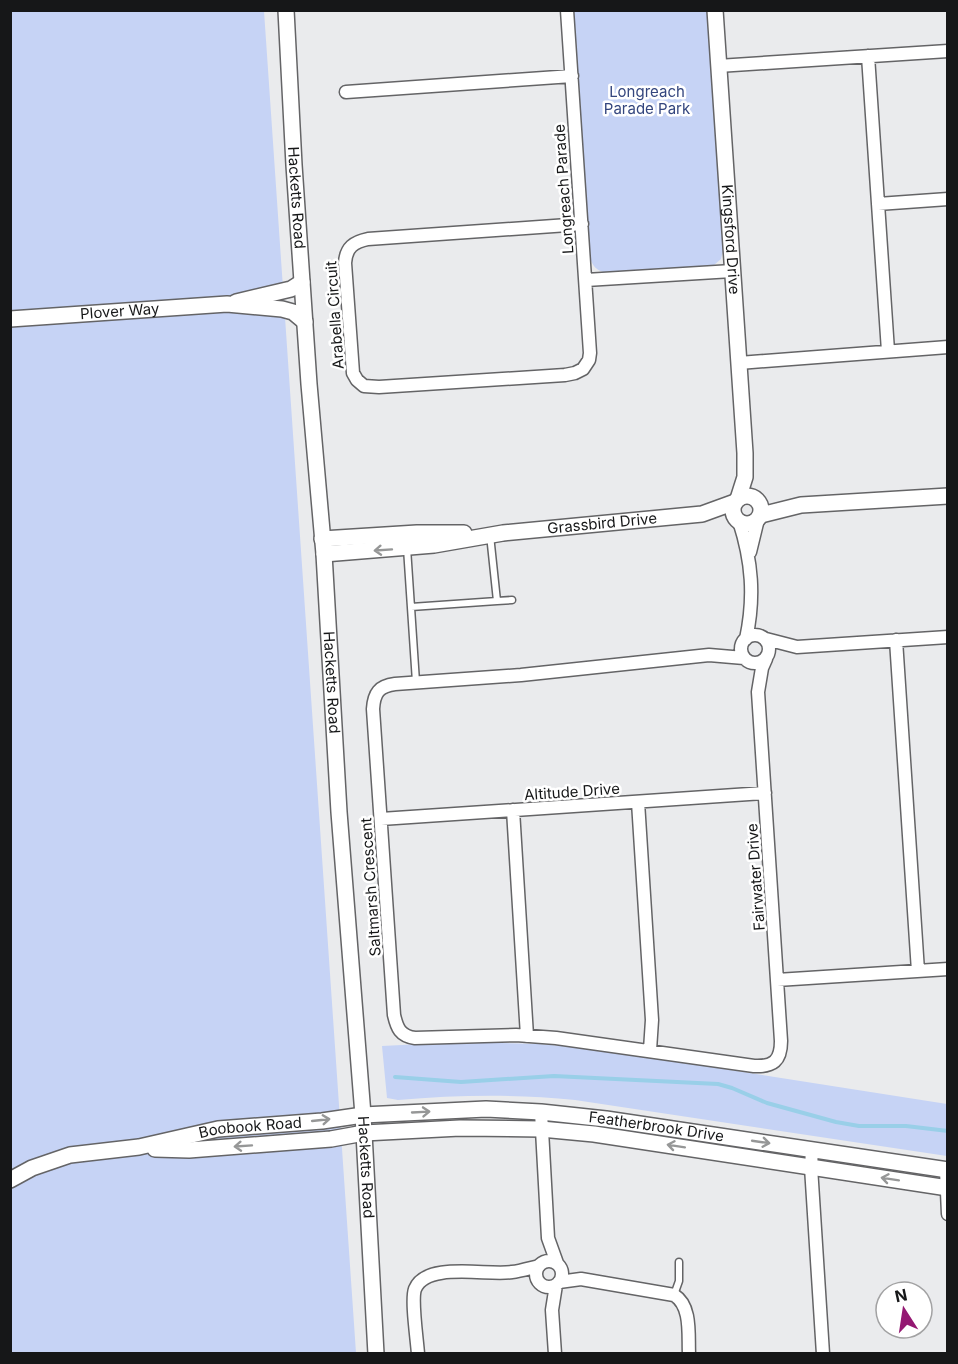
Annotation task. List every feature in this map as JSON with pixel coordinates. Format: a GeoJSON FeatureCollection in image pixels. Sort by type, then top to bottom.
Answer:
{"type":"FeatureCollection","features":[{"type":"Feature","properties":{"kind":"street","name":"Hacketts Road"},"geometry":{"type":"LineString","coordinates":[[286,10],[302,282],[323,546],[339,824],[363,1115],[376,1353]]}},
{"type":"Feature","properties":{"kind":"street","name":"Longreach Parade"},"geometry":{"type":"LineString","coordinates":[[567,10],[590,353],[586,365]]}},
{"type":"Feature","properties":{"kind":"street","name":"Kingsford Drive"},"geometry":{"type":"LineString","coordinates":[[715,10],[746,466],[745,477],[737,500]]}},
{"type":"Feature","properties":{"kind":"street"},"geometry":{"type":"LineString","coordinates":[[718,66],[948,51]]}},
{"type":"Feature","properties":{"kind":"street"},"geometry":{"type":"LineString","coordinates":[[868,56],[888,351]]}},
{"type":"Feature","properties":{"kind":"street"},"geometry":{"type":"LineString","coordinates":[[346,92],[572,76]]}},
{"type":"Feature","properties":{"kind":"street"},"geometry":{"type":"LineString","coordinates":[[878,204],[948,199]]}},
{"type":"Feature","properties":{"kind":"street","name":"Arabella Circuit"},"geometry":{"type":"LineString","coordinates":[[582,224],[368,239],[352,244],[346,252],[345,262],[352,367],[355,377],[364,386],[379,387],[565,375],[580,372],[586,365]]}},
{"type":"Feature","properties":{"kind":"street"},"geometry":{"type":"LineString","coordinates":[[586,280],[732,271]]}},
{"type":"Feature","properties":{"kind":"street","name":"Plover Way"},"geometry":{"type":"LineString","coordinates":[[227,304],[291,289],[302,282]]}},
{"type":"Feature","properties":{"kind":"street","name":"Plover Way"},"geometry":{"type":"LineString","coordinates":[[10,319],[227,304],[282,309],[293,312],[305,322]]}},
{"type":"Feature","properties":{"kind":"street"},"geometry":{"type":"LineString","coordinates":[[739,363],[948,347]]}},
{"type":"Feature","properties":{"kind":"street","name":"Kingsford Drive"},"geometry":{"type":"LineString","coordinates":[[746,466],[756,498]]}},
{"type":"Feature","properties":{"kind":"street"},"geometry":{"type":"LineString","coordinates":[[745,659],[741,650],[752,607],[749,555],[733,510],[737,500],[746,495],[801,505],[948,496]]}},
{"type":"Feature","properties":{"kind":"street"},"geometry":{"type":"LineString","coordinates":[[749,555],[761,507],[756,498]]}},
{"type":"Feature","properties":{"kind":"street","name":"Grassbird Drive"},"geometry":{"type":"LineString","coordinates":[[702,514],[737,500]]}},
{"type":"Feature","properties":{"kind":"street"},"geometry":{"type":"LineString","coordinates":[[737,520],[751,523],[759,517],[801,505]]}},
{"type":"Feature","properties":{"kind":"street","name":"Grassbird Drive"},"geometry":{"type":"LineString","coordinates":[[323,546],[407,548],[497,534],[702,514],[737,520]]}},
{"type":"Feature","properties":{"kind":"street","name":"Grassbird Drive"},"geometry":{"type":"LineString","coordinates":[[323,546],[417,532],[497,534]]}},
{"type":"Feature","properties":{"kind":"street"},"geometry":{"type":"LineString","coordinates":[[752,607],[770,648],[767,658]]}},
{"type":"Feature","properties":{"kind":"street"},"geometry":{"type":"LineString","coordinates":[[710,655],[754,635],[797,647]]}},
{"type":"Feature","properties":{"kind":"street"},"geometry":{"type":"LineString","coordinates":[[710,655],[759,663],[797,647],[948,637]]}},
{"type":"Feature","properties":{"kind":"street"},"geometry":{"type":"LineString","coordinates":[[896,640],[918,971]]}},
{"type":"Feature","properties":{"kind":"street","name":"Saltmarsh Crescent"},"geometry":{"type":"LineString","coordinates":[[710,655],[521,675],[416,682],[384,686],[378,690],[374,698],[394,1015],[399,1030],[405,1036],[415,1038],[526,1035],[650,1050],[754,1066],[768,1066],[778,1059]]}},
{"type":"Feature","properties":{"kind":"street","name":"Fairwater Drive"},"geometry":{"type":"LineString","coordinates":[[758,692],[767,658]]}},
{"type":"Feature","properties":{"kind":"street","name":"Fairwater Drive"},"geometry":{"type":"LineString","coordinates":[[745,659],[758,692],[781,1041],[778,1059]]}},
{"type":"Feature","properties":{"kind":"street","name":"Altitude Drive"},"geometry":{"type":"LineString","coordinates":[[381,819],[765,793]]}},
{"type":"Feature","properties":{"kind":"street"},"geometry":{"type":"LineString","coordinates":[[638,802],[652,1020],[650,1050]]}},
{"type":"Feature","properties":{"kind":"street"},"geometry":{"type":"LineString","coordinates":[[513,810],[526,1035]]}},
{"type":"Feature","properties":{"kind":"street"},"geometry":{"type":"LineString","coordinates":[[777,980],[948,969]]}},
{"type":"Feature","properties":{"kind":"street","name":"Featherbrook Drive"},"geometry":{"type":"LineString","coordinates":[[363,1115],[486,1109],[541,1112],[606,1119],[947,1170]]}},
{"type":"Feature","properties":{"kind":"street"},"geometry":{"type":"LineString","coordinates":[[541,1112],[548,1238],[562,1276],[549,1284]]}},
{"type":"Feature","properties":{"kind":"street","name":"Boobook Road"},"geometry":{"type":"LineString","coordinates":[[10,1180],[32,1168],[70,1155],[139,1147],[218,1129],[322,1121],[363,1115]]}},
{"type":"Feature","properties":{"kind":"street","name":"Featherbrook Drive"},"geometry":{"type":"LineString","coordinates":[[364,1133],[460,1128],[541,1129],[594,1134],[947,1188]]}},
{"type":"Feature","properties":{"kind":"street","name":"Boobook Road"},"geometry":{"type":"LineString","coordinates":[[139,1147],[189,1150],[331,1139],[364,1133]]}},
{"type":"Feature","properties":{"kind":"street"},"geometry":{"type":"LineString","coordinates":[[812,1150],[811,1167],[823,1353]]}},
{"type":"Feature","properties":{"kind":"street"},"geometry":{"type":"LineString","coordinates":[[947,1170],[948,1214]]}},
{"type":"Feature","properties":{"kind":"street"},"geometry":{"type":"LineString","coordinates":[[548,1238],[536,1274],[549,1284],[555,1353]]}},
{"type":"Feature","properties":{"kind":"street"},"geometry":{"type":"LineString","coordinates":[[418,1353],[414,1293],[422,1279],[430,1275],[511,1273],[549,1261],[582,1279]]}},
{"type":"Feature","properties":{"kind":"street"},"geometry":{"type":"LineString","coordinates":[[511,1273],[549,1284],[582,1279],[674,1295],[682,1301],[686,1309],[689,1353]]}},
{"type":"Feature","properties":{"kind":"lane"},"geometry":{"type":"LineString","coordinates":[[497,534],[497,601]]}},
{"type":"Feature","properties":{"kind":"lane"},"geometry":{"type":"LineString","coordinates":[[407,548],[416,682]]}},
{"type":"Feature","properties":{"kind":"lane"},"geometry":{"type":"LineString","coordinates":[[411,607],[512,600]]}},
{"type":"Feature","properties":{"kind":"lane"},"geometry":{"type":"LineString","coordinates":[[674,1295],[679,1281],[679,1262]]}},
{"type":"Feature","properties":{"kind":"green space"},"geometry":{"type":"Polygon","coordinates":[[[10,11],[264,11],[356,1353],[11,1353],[10,11]]]}},
{"type":"Feature","properties":{"kind":"green space","name":"Longreach Parade Park"},"geometry":{"type":"Polygon","coordinates":[[[574,11],[708,11],[724,247],[721,259],[714,265],[607,273],[596,268],[592,263],[574,11]]]}},
{"type":"Feature","properties":{"kind":"green space"},"geometry":{"type":"Polygon","coordinates":[[[462,1042],[539,1044],[596,1049],[947,1104],[947,1156],[575,1100],[509,1096],[398,1100],[387,1098],[382,1046],[462,1042]]]}},
{"type":"Feature","properties":{"kind":"waterway"},"geometry":{"type":"LineString","coordinates":[[395,1077],[461,1082],[554,1076],[718,1084],[767,1103],[836,1122],[859,1126],[906,1126],[948,1131]]}}]}
